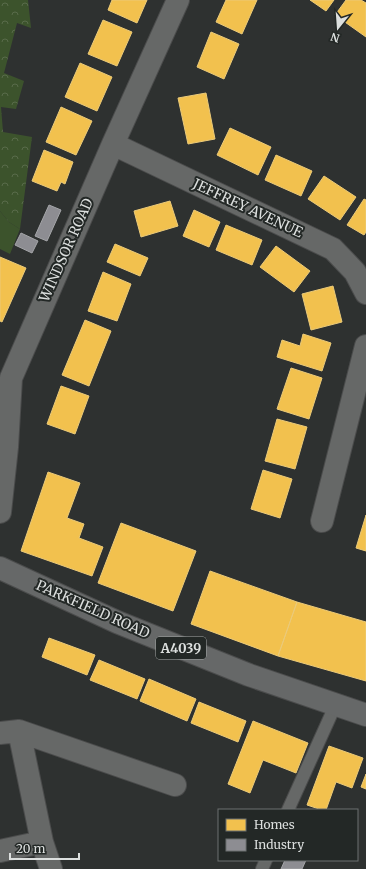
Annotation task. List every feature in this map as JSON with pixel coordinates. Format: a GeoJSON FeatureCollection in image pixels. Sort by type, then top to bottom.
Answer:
{"type":"FeatureCollection","features":[{"type":"Feature","properties":{"kind":"main road","name":"PARKFIELD ROAD"},"geometry":{"type":"LineString","coordinates":[[0,568],[117,622],[249,675],[335,706],[366,715]]}},
{"type":"Feature","properties":{"kind":"street","name":"WINDSOR ROAD"},"geometry":{"type":"LineString","coordinates":[[0,512],[7,447],[11,378],[113,144],[178,0]]}},
{"type":"Feature","properties":{"kind":"street","name":"JEFFREY AVENUE"},"geometry":{"type":"LineString","coordinates":[[113,144],[333,248],[355,272],[366,293]]}},
{"type":"Feature","properties":{"kind":"street"},"geometry":{"type":"LineString","coordinates":[[322,521],[366,346]]}},
{"type":"Feature","properties":{"kind":"street"},"geometry":{"type":"LineString","coordinates":[[10,732],[175,785]]}},
{"type":"Feature","properties":{"kind":"street"},"geometry":{"type":"LineString","coordinates":[[10,732],[51,869]]}},
{"type":"Feature","properties":{"kind":"street"},"geometry":{"type":"LineString","coordinates":[[0,851],[42,842]]}},
{"type":"Feature","properties":{"kind":"lane"},"geometry":{"type":"LineString","coordinates":[[288,809],[335,706]]}},
{"type":"Feature","properties":{"kind":"green space"},"geometry":{"type":"Polygon","coordinates":[[[0,0],[28,0],[31,28],[17,23],[4,73],[24,81],[16,109],[1,107],[3,132],[32,137],[20,229],[9,222],[0,211],[0,0]]]}},
{"type":"Feature","properties":{"kind":"green space"},"geometry":{"type":"Polygon","coordinates":[[[0,211],[9,222],[20,229],[10,254],[0,249],[0,211]]]}},
{"type":"Feature","properties":{"kind":"building: Homes"},"geometry":{"type":"Polygon","coordinates":[[[112,0],[147,0],[137,23],[108,10],[112,0]]]}},
{"type":"Feature","properties":{"kind":"building: Homes"},"geometry":{"type":"Polygon","coordinates":[[[226,0],[257,0],[242,34],[216,22],[226,0]]]}},
{"type":"Feature","properties":{"kind":"building: Homes"},"geometry":{"type":"Polygon","coordinates":[[[310,0],[334,0],[326,11],[310,0]]]}},
{"type":"Feature","properties":{"kind":"building: Homes"},"geometry":{"type":"Polygon","coordinates":[[[346,0],[361,0],[366,3],[366,37],[335,15],[346,0]]]}},
{"type":"Feature","properties":{"kind":"building: Homes"},"geometry":{"type":"Polygon","coordinates":[[[103,20],[132,32],[117,66],[88,54],[103,20]]]}},
{"type":"Feature","properties":{"kind":"building: Homes"},"geometry":{"type":"Polygon","coordinates":[[[211,32],[239,44],[224,79],[197,67],[211,32]]]}},
{"type":"Feature","properties":{"kind":"building: Homes"},"geometry":{"type":"Polygon","coordinates":[[[80,63],[112,77],[97,111],[65,97],[80,63]]]}},
{"type":"Feature","properties":{"kind":"building: Homes"},"geometry":{"type":"Polygon","coordinates":[[[206,93],[215,139],[188,144],[178,98],[206,93]]]}},
{"type":"Feature","properties":{"kind":"building: Homes"},"geometry":{"type":"Polygon","coordinates":[[[61,107],[92,121],[76,155],[46,142],[61,107]]]}},
{"type":"Feature","properties":{"kind":"building: Homes"},"geometry":{"type":"Polygon","coordinates":[[[230,128],[271,147],[258,175],[217,155],[230,128]]]}},
{"type":"Feature","properties":{"kind":"building: Homes"},"geometry":{"type":"Polygon","coordinates":[[[44,150],[73,162],[65,184],[61,182],[57,191],[32,181],[44,150]]]}},
{"type":"Feature","properties":{"kind":"building: Homes"},"geometry":{"type":"Polygon","coordinates":[[[276,155],[312,171],[301,196],[265,180],[276,155]]]}},
{"type":"Feature","properties":{"kind":"building: Homes"},"geometry":{"type":"Polygon","coordinates":[[[324,176],[356,197],[340,220],[308,199],[324,176]]]}},
{"type":"Feature","properties":{"kind":"building: Homes"},"geometry":{"type":"Polygon","coordinates":[[[364,199],[366,200],[366,232],[364,235],[347,225],[364,199]]]}},
{"type":"Feature","properties":{"kind":"building: Homes"},"geometry":{"type":"Polygon","coordinates":[[[170,201],[178,226],[141,237],[134,211],[170,201]]]}},
{"type":"Feature","properties":{"kind":"building: Homes"},"geometry":{"type":"Polygon","coordinates":[[[194,210],[220,222],[209,247],[183,236],[194,210]]]}},
{"type":"Feature","properties":{"kind":"building: Homes"},"geometry":{"type":"Polygon","coordinates":[[[226,225],[262,240],[252,265],[216,250],[226,225]]]}},
{"type":"Feature","properties":{"kind":"building: Homes"},"geometry":{"type":"Polygon","coordinates":[[[115,244],[148,258],[140,276],[107,262],[115,244]]]}},
{"type":"Feature","properties":{"kind":"building: Homes"},"geometry":{"type":"Polygon","coordinates":[[[276,246],[310,271],[294,292],[260,267],[276,246]]]}},
{"type":"Feature","properties":{"kind":"building: Homes"},"geometry":{"type":"Polygon","coordinates":[[[0,257],[26,268],[2,322],[0,321],[0,257]]]}},
{"type":"Feature","properties":{"kind":"building: Homes"},"geometry":{"type":"Polygon","coordinates":[[[103,272],[131,284],[117,321],[88,311],[103,272]]]}},
{"type":"Feature","properties":{"kind":"building: Homes"},"geometry":{"type":"Polygon","coordinates":[[[333,286],[342,322],[311,330],[302,294],[333,286]]]}},
{"type":"Feature","properties":{"kind":"building: Homes"},"geometry":{"type":"Polygon","coordinates":[[[85,320],[111,331],[89,386],[62,375],[85,320]]]}},
{"type":"Feature","properties":{"kind":"building: Homes"},"geometry":{"type":"Polygon","coordinates":[[[303,334],[331,343],[322,371],[277,357],[282,340],[300,346],[303,334]]]}},
{"type":"Feature","properties":{"kind":"building: Homes"},"geometry":{"type":"Polygon","coordinates":[[[291,368],[322,378],[309,419],[277,409],[291,368]]]}},
{"type":"Feature","properties":{"kind":"building: Homes"},"geometry":{"type":"Polygon","coordinates":[[[61,386],[89,396],[75,434],[47,424],[61,386]]]}},
{"type":"Feature","properties":{"kind":"building: Homes"},"geometry":{"type":"Polygon","coordinates":[[[277,419],[307,427],[295,469],[265,461],[277,419]]]}},
{"type":"Feature","properties":{"kind":"building: Homes"},"geometry":{"type":"Polygon","coordinates":[[[263,470],[292,479],[280,518],[251,509],[263,470]]]}},
{"type":"Feature","properties":{"kind":"building: Homes"},"geometry":{"type":"Polygon","coordinates":[[[48,472],[80,483],[67,518],[84,524],[79,538],[103,547],[92,576],[21,551],[48,472]]]}},
{"type":"Feature","properties":{"kind":"building: Homes"},"geometry":{"type":"Polygon","coordinates":[[[366,515],[366,551],[356,548],[366,515]]]}},
{"type":"Feature","properties":{"kind":"building: Homes"},"geometry":{"type":"Polygon","coordinates":[[[121,523],[196,551],[173,611],[98,583],[121,523]]]}},
{"type":"Feature","properties":{"kind":"building: Homes"},"geometry":{"type":"Polygon","coordinates":[[[210,571],[297,602],[278,656],[191,624],[210,571]]]}},
{"type":"Feature","properties":{"kind":"building: Homes"},"geometry":{"type":"Polygon","coordinates":[[[297,602],[366,622],[366,681],[278,656],[297,602]]]}},
{"type":"Feature","properties":{"kind":"building: Homes"},"geometry":{"type":"Polygon","coordinates":[[[49,638],[95,655],[87,675],[42,657],[49,638]]]}},
{"type":"Feature","properties":{"kind":"building: Homes"},"geometry":{"type":"Polygon","coordinates":[[[99,660],[145,679],[137,699],[90,680],[99,660]]]}},
{"type":"Feature","properties":{"kind":"building: Homes"},"geometry":{"type":"Polygon","coordinates":[[[149,679],[196,699],[187,721],[140,701],[149,679]]]}},
{"type":"Feature","properties":{"kind":"building: Homes"},"geometry":{"type":"Polygon","coordinates":[[[199,702],[246,721],[238,742],[191,723],[199,702]]]}},
{"type":"Feature","properties":{"kind":"building: Homes"},"geometry":{"type":"Polygon","coordinates":[[[253,721],[308,743],[296,773],[263,760],[250,793],[228,784],[253,721]]]}},
{"type":"Feature","properties":{"kind":"building: Homes"},"geometry":{"type":"Polygon","coordinates":[[[329,746],[363,758],[352,788],[336,782],[326,809],[319,809],[307,805],[329,746]]]}},
{"type":"Feature","properties":{"kind":"building: Homes"},"geometry":{"type":"Polygon","coordinates":[[[366,774],[366,789],[361,787],[366,774]]]}},
{"type":"Feature","properties":{"kind":"building: Industry"},"geometry":{"type":"Polygon","coordinates":[[[49,205],[61,210],[47,241],[35,236],[49,205]]]}},
{"type":"Feature","properties":{"kind":"building: Industry"},"geometry":{"type":"Polygon","coordinates":[[[21,233],[38,241],[32,253],[15,245],[21,233]]]}},
{"type":"Feature","properties":{"kind":"building: Industry"},"geometry":{"type":"Polygon","coordinates":[[[285,861],[306,861],[302,869],[281,869],[285,861]]]}}]}
